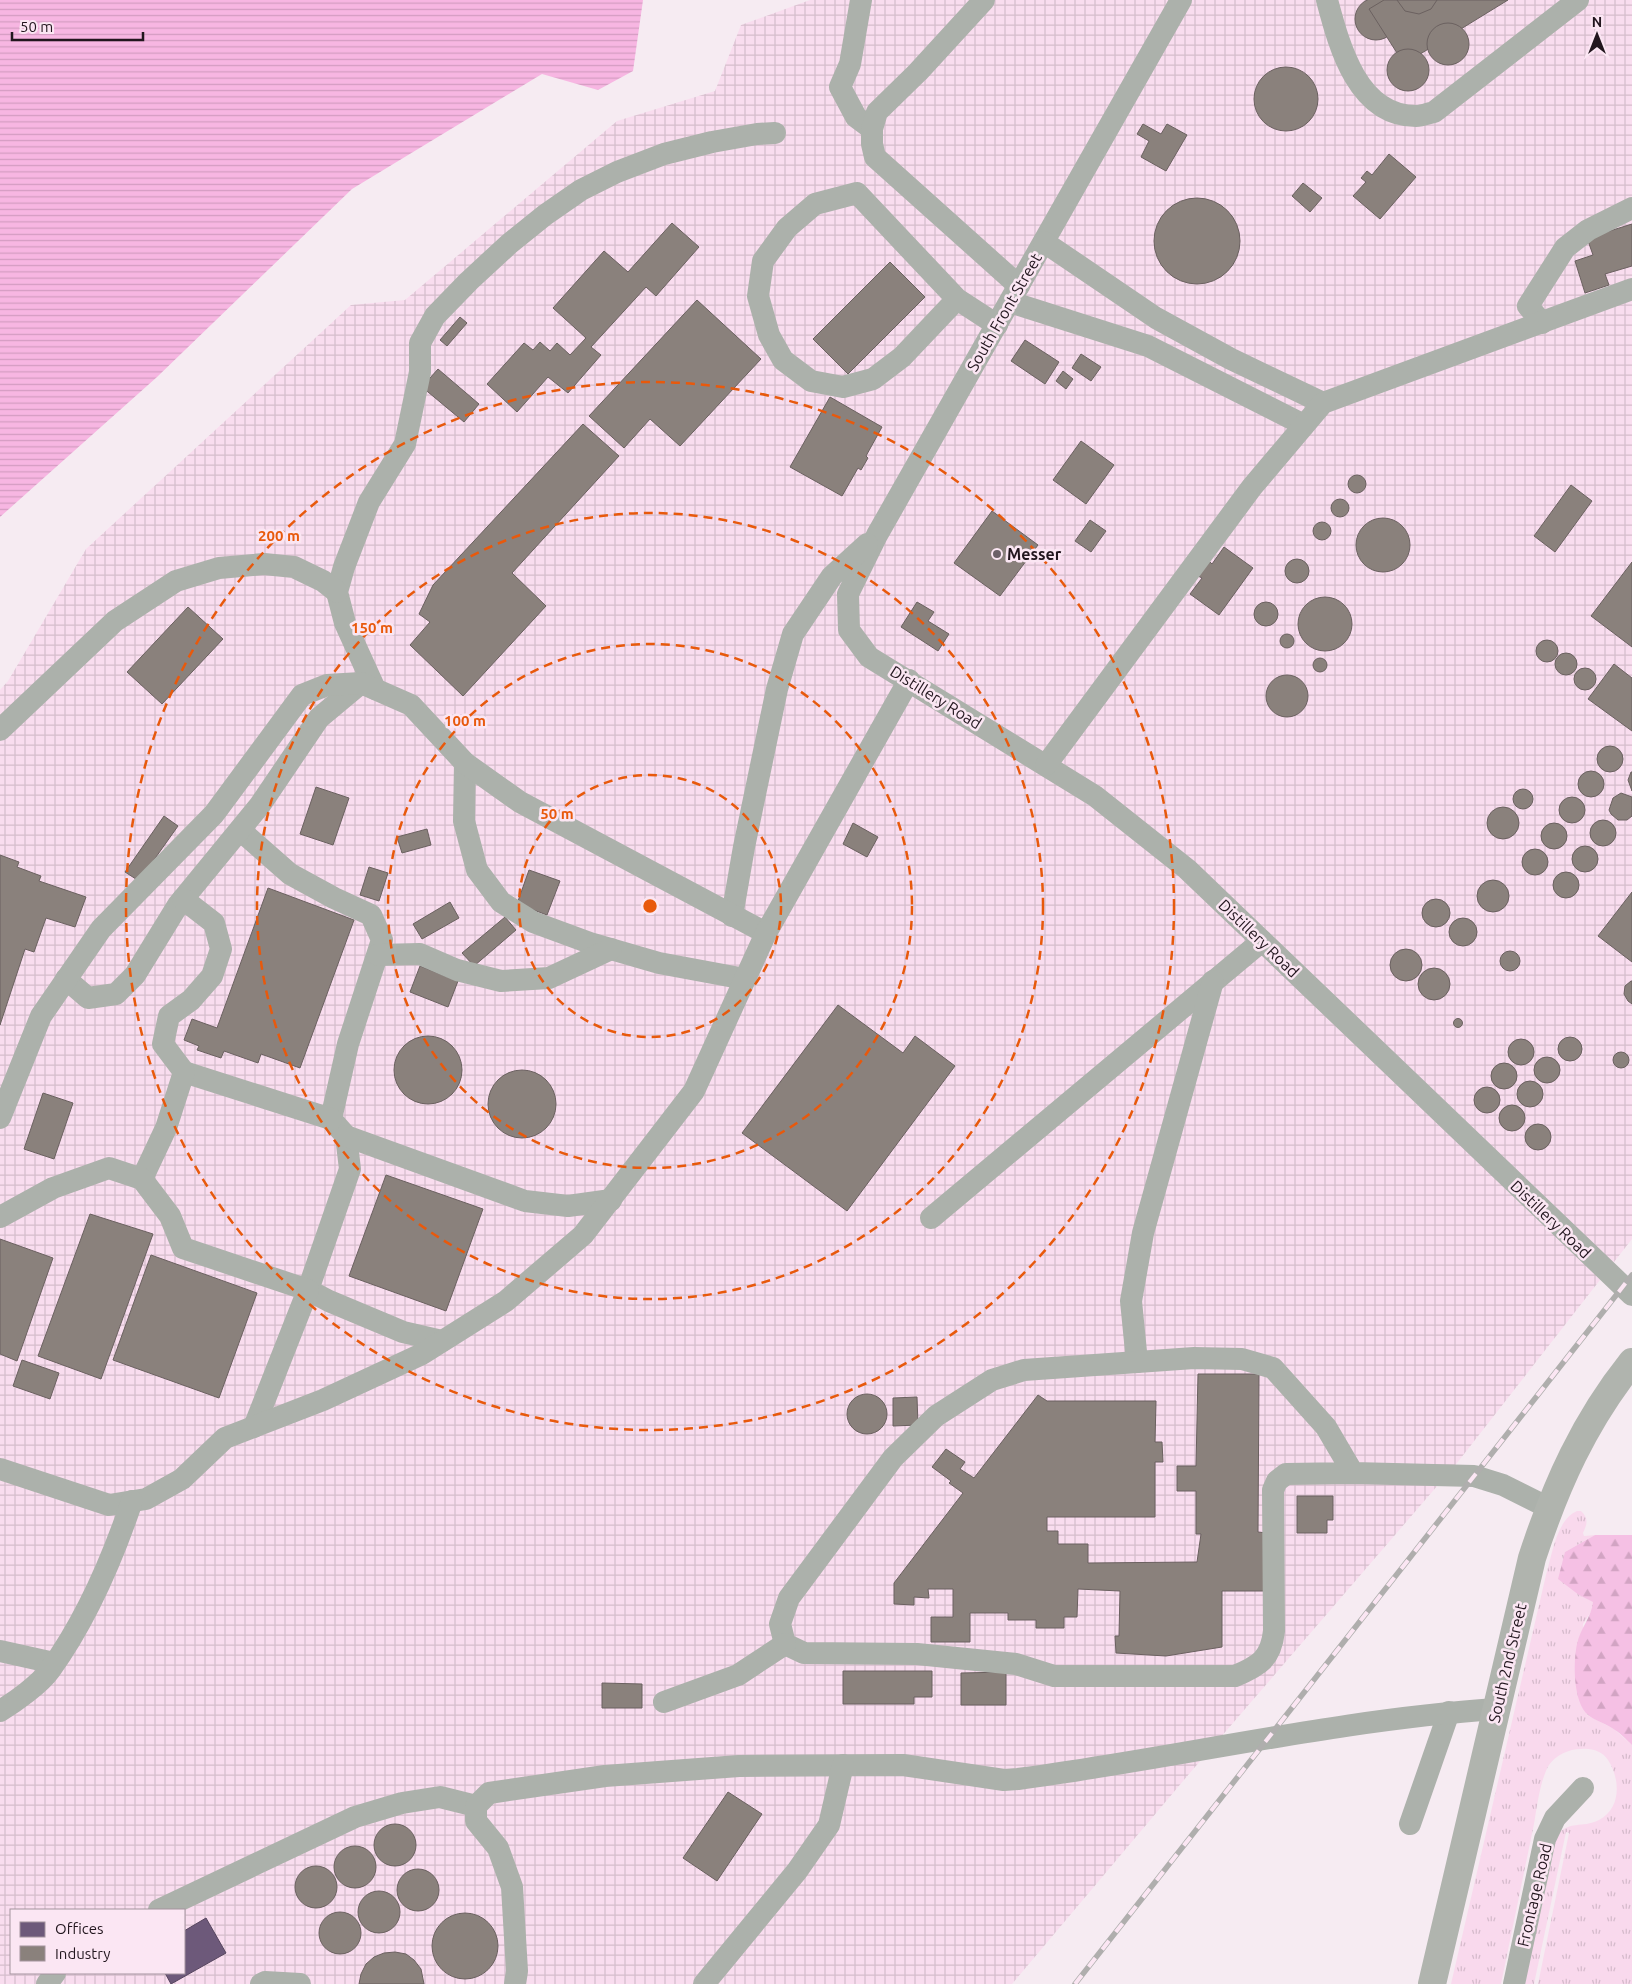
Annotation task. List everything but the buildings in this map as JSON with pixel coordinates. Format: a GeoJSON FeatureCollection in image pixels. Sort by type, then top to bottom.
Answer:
{"type":"FeatureCollection","features":[{"type":"Feature","properties":{"kind":"main road","name":"South 2nd Street"},"geometry":{"type":"LineString","coordinates":[[1432,1984],[1532,1558],[1563,1473],[1588,1425],[1609,1392],[1632,1362]]}},
{"type":"Feature","properties":{"kind":"street"},"geometry":{"type":"LineString","coordinates":[[861,0],[850,64],[840,87],[856,117],[872,130]]}},
{"type":"Feature","properties":{"kind":"street"},"geometry":{"type":"LineString","coordinates":[[984,0],[918,72],[877,112],[872,130],[872,144],[875,156],[1014,294],[1148,346],[1304,425]]}},
{"type":"Feature","properties":{"kind":"street","name":"South Front Street"},"geometry":{"type":"LineString","coordinates":[[849,630],[848,594],[877,535],[1181,0]]}},
{"type":"Feature","properties":{"kind":"street"},"geometry":{"type":"LineString","coordinates":[[1327,0],[1338,43],[1345,60],[1366,91],[1378,104],[1398,114],[1416,116],[1434,112],[1578,0]]}},
{"type":"Feature","properties":{"kind":"street"},"geometry":{"type":"LineString","coordinates":[[368,686],[345,623],[337,592],[344,567],[369,502],[405,444],[420,372],[420,343],[435,316],[509,244],[545,215],[581,190],[617,172],[664,154],[712,142],[757,134],[775,133]]}},
{"type":"Feature","properties":{"kind":"street"},"geometry":{"type":"LineString","coordinates":[[957,299],[902,357],[873,379],[844,387],[812,381],[783,360],[769,335],[758,296],[763,261],[787,228],[815,204],[856,193],[957,299],[997,325]]}},
{"type":"Feature","properties":{"kind":"street"},"geometry":{"type":"LineString","coordinates":[[1542,323],[1528,306],[1565,248],[1588,230],[1632,208]]}},
{"type":"Feature","properties":{"kind":"street"},"geometry":{"type":"LineString","coordinates":[[1044,242],[1156,318],[1231,359],[1323,402]]}},
{"type":"Feature","properties":{"kind":"street"},"geometry":{"type":"LineString","coordinates":[[1046,765],[1252,487],[1323,402],[1632,289]]}},
{"type":"Feature","properties":{"kind":"street"},"geometry":{"type":"LineString","coordinates":[[732,916],[744,847],[777,689],[793,634],[832,576],[877,535]]}},
{"type":"Feature","properties":{"kind":"street"},"geometry":{"type":"LineString","coordinates":[[0,730],[115,621],[176,581],[219,568],[264,564],[294,567],[323,581],[337,592]]}},
{"type":"Feature","properties":{"kind":"street","name":"Distillery Road"},"geometry":{"type":"LineString","coordinates":[[849,630],[869,657],[1096,796],[1187,869],[1632,1295]]}},
{"type":"Feature","properties":{"kind":"street"},"geometry":{"type":"LineString","coordinates":[[0,1469],[109,1505],[146,1499],[182,1479],[225,1438],[324,1400],[422,1354],[506,1301],[584,1235],[694,1091],[766,934],[909,680]]}},
{"type":"Feature","properties":{"kind":"street"},"geometry":{"type":"LineString","coordinates":[[3,1104],[42,1016],[101,928],[214,814],[302,695],[327,686],[368,686],[411,705],[465,763],[520,802],[766,934]]}},
{"type":"Feature","properties":{"kind":"street"},"geometry":{"type":"LineString","coordinates":[[66,979],[88,998],[116,994],[135,975],[183,899],[260,805],[319,718],[368,686]]}},
{"type":"Feature","properties":{"kind":"street"},"geometry":{"type":"LineString","coordinates":[[465,763],[464,821],[477,870],[501,902],[533,922],[590,943],[659,963],[745,979]]}},
{"type":"Feature","properties":{"kind":"street"},"geometry":{"type":"LineString","coordinates":[[240,830],[290,874],[370,915],[382,940],[348,1044],[331,1120]]}},
{"type":"Feature","properties":{"kind":"street"},"geometry":{"type":"LineString","coordinates":[[183,899],[214,923],[221,950],[212,976],[191,1000],[169,1016],[163,1044],[184,1072],[331,1120],[346,1136],[526,1201],[568,1206],[611,1200]]}},
{"type":"Feature","properties":{"kind":"street"},"geometry":{"type":"LineString","coordinates":[[931,1218],[1262,941]]}},
{"type":"Feature","properties":{"kind":"street"},"geometry":{"type":"LineString","coordinates":[[378,955],[420,954],[457,970],[501,981],[549,978],[611,949]]}},
{"type":"Feature","properties":{"kind":"street"},"geometry":{"type":"LineString","coordinates":[[1137,1362],[1131,1300],[1143,1233],[1213,981]]}},
{"type":"Feature","properties":{"kind":"street"},"geometry":{"type":"LineString","coordinates":[[142,1180],[166,1128],[184,1072]]}},
{"type":"Feature","properties":{"kind":"street"},"geometry":{"type":"LineString","coordinates":[[254,1427],[308,1290],[350,1169],[346,1136]]}},
{"type":"Feature","properties":{"kind":"street"},"geometry":{"type":"LineString","coordinates":[[0,1217],[53,1188],[109,1168],[142,1180],[170,1216],[183,1248],[308,1290],[403,1332],[442,1341]]}},
{"type":"Feature","properties":{"kind":"street"},"geometry":{"type":"LineString","coordinates":[[785,1644],[780,1624],[790,1598],[893,1458],[936,1416],[992,1380],[1024,1370],[1194,1358],[1242,1359],[1273,1368],[1326,1428],[1353,1473]]}},
{"type":"Feature","properties":{"kind":"street"},"geometry":{"type":"LineString","coordinates":[[785,1644],[804,1653],[917,1654],[1016,1664],[1054,1676],[1235,1676],[1255,1667],[1267,1656],[1273,1644],[1273,1490],[1277,1481],[1286,1474],[1353,1473],[1474,1476],[1503,1484],[1549,1508]]}},
{"type":"Feature","properties":{"kind":"street"},"geometry":{"type":"LineString","coordinates":[[0,1711],[14,1702],[49,1671],[84,1615],[116,1546],[132,1501]]}},
{"type":"Feature","properties":{"kind":"street"},"geometry":{"type":"LineString","coordinates":[[664,1702],[738,1675],[785,1644]]}},
{"type":"Feature","properties":{"kind":"street"},"geometry":{"type":"LineString","coordinates":[[0,1651],[54,1663]]}},
{"type":"Feature","properties":{"kind":"street"},"geometry":{"type":"LineString","coordinates":[[515,1984],[518,1971],[512,1886],[498,1848],[476,1821],[476,1806],[489,1793],[605,1776],[706,1768],[903,1765],[1004,1780],[1018,1779],[1128,1763],[1252,1740],[1449,1712],[1496,1709]]}},
{"type":"Feature","properties":{"kind":"street"},"geometry":{"type":"LineString","coordinates":[[1410,1824],[1449,1712]]}},
{"type":"Feature","properties":{"kind":"street"},"geometry":{"type":"LineString","coordinates":[[704,1984],[797,1871],[829,1825],[843,1765]]}},
{"type":"Feature","properties":{"kind":"street","name":"Frontage Road"},"geometry":{"type":"LineString","coordinates":[[1514,1984],[1545,1839],[1555,1818],[1583,1788]]}},
{"type":"Feature","properties":{"kind":"street"},"geometry":{"type":"LineString","coordinates":[[161,1909],[355,1817],[402,1803],[440,1797],[476,1806]]}},
{"type":"Feature","properties":{"kind":"street"},"geometry":{"type":"LineString","coordinates":[[261,1984],[266,1982],[300,1984]]}},
{"type":"Feature","properties":{"kind":"shaded area"},"geometry":{"type":"Polygon","coordinates":[[[0,0],[643,0],[633,71],[598,90],[542,74],[352,189],[157,377],[0,517],[0,0]]]}},
{"type":"Feature","properties":{"kind":"shaded area"},"geometry":{"type":"Polygon","coordinates":[[[810,0],[1632,0],[1632,1239],[1457,1463],[1189,1774],[1012,1984],[0,1984],[0,690],[8,681],[86,549],[351,305],[405,300],[617,121],[715,91],[741,25],[810,0]]]}},
{"type":"Feature","properties":{"kind":"green space"},"geometry":{"type":"Polygon","coordinates":[[[1577,1511],[1581,1511],[1586,1519],[1584,1536],[1595,1535],[1565,1552],[1579,1595],[1594,1602],[1592,1610],[1583,1624],[1587,1715],[1614,1729],[1632,1745],[1632,1984],[1538,1984],[1569,1833],[1566,1832],[1534,1984],[1525,1984],[1555,1837],[1560,1831],[1571,1826],[1593,1823],[1599,1820],[1612,1808],[1615,1800],[1617,1792],[1615,1775],[1608,1760],[1600,1752],[1585,1749],[1563,1753],[1552,1761],[1543,1778],[1501,1984],[1451,1984],[1546,1575],[1560,1530],[1564,1522],[1577,1511]]]}},
{"type":"Feature","properties":{"kind":"green space"},"geometry":{"type":"Polygon","coordinates":[[[1595,1535],[1632,1535],[1632,1745],[1615,1730],[1588,1715],[1579,1701],[1575,1681],[1577,1644],[1593,1602],[1579,1595],[1558,1579],[1565,1552],[1595,1535]]]}},
{"type":"Feature","properties":{"kind":"railway"},"geometry":{"type":"LineString","coordinates":[[1075,1984],[1632,1275]]}},
{"type":"Feature","properties":{"kind":"place","name":"Messer"},"geometry":{"type":"Point","coordinates":[997,554]}}]}
